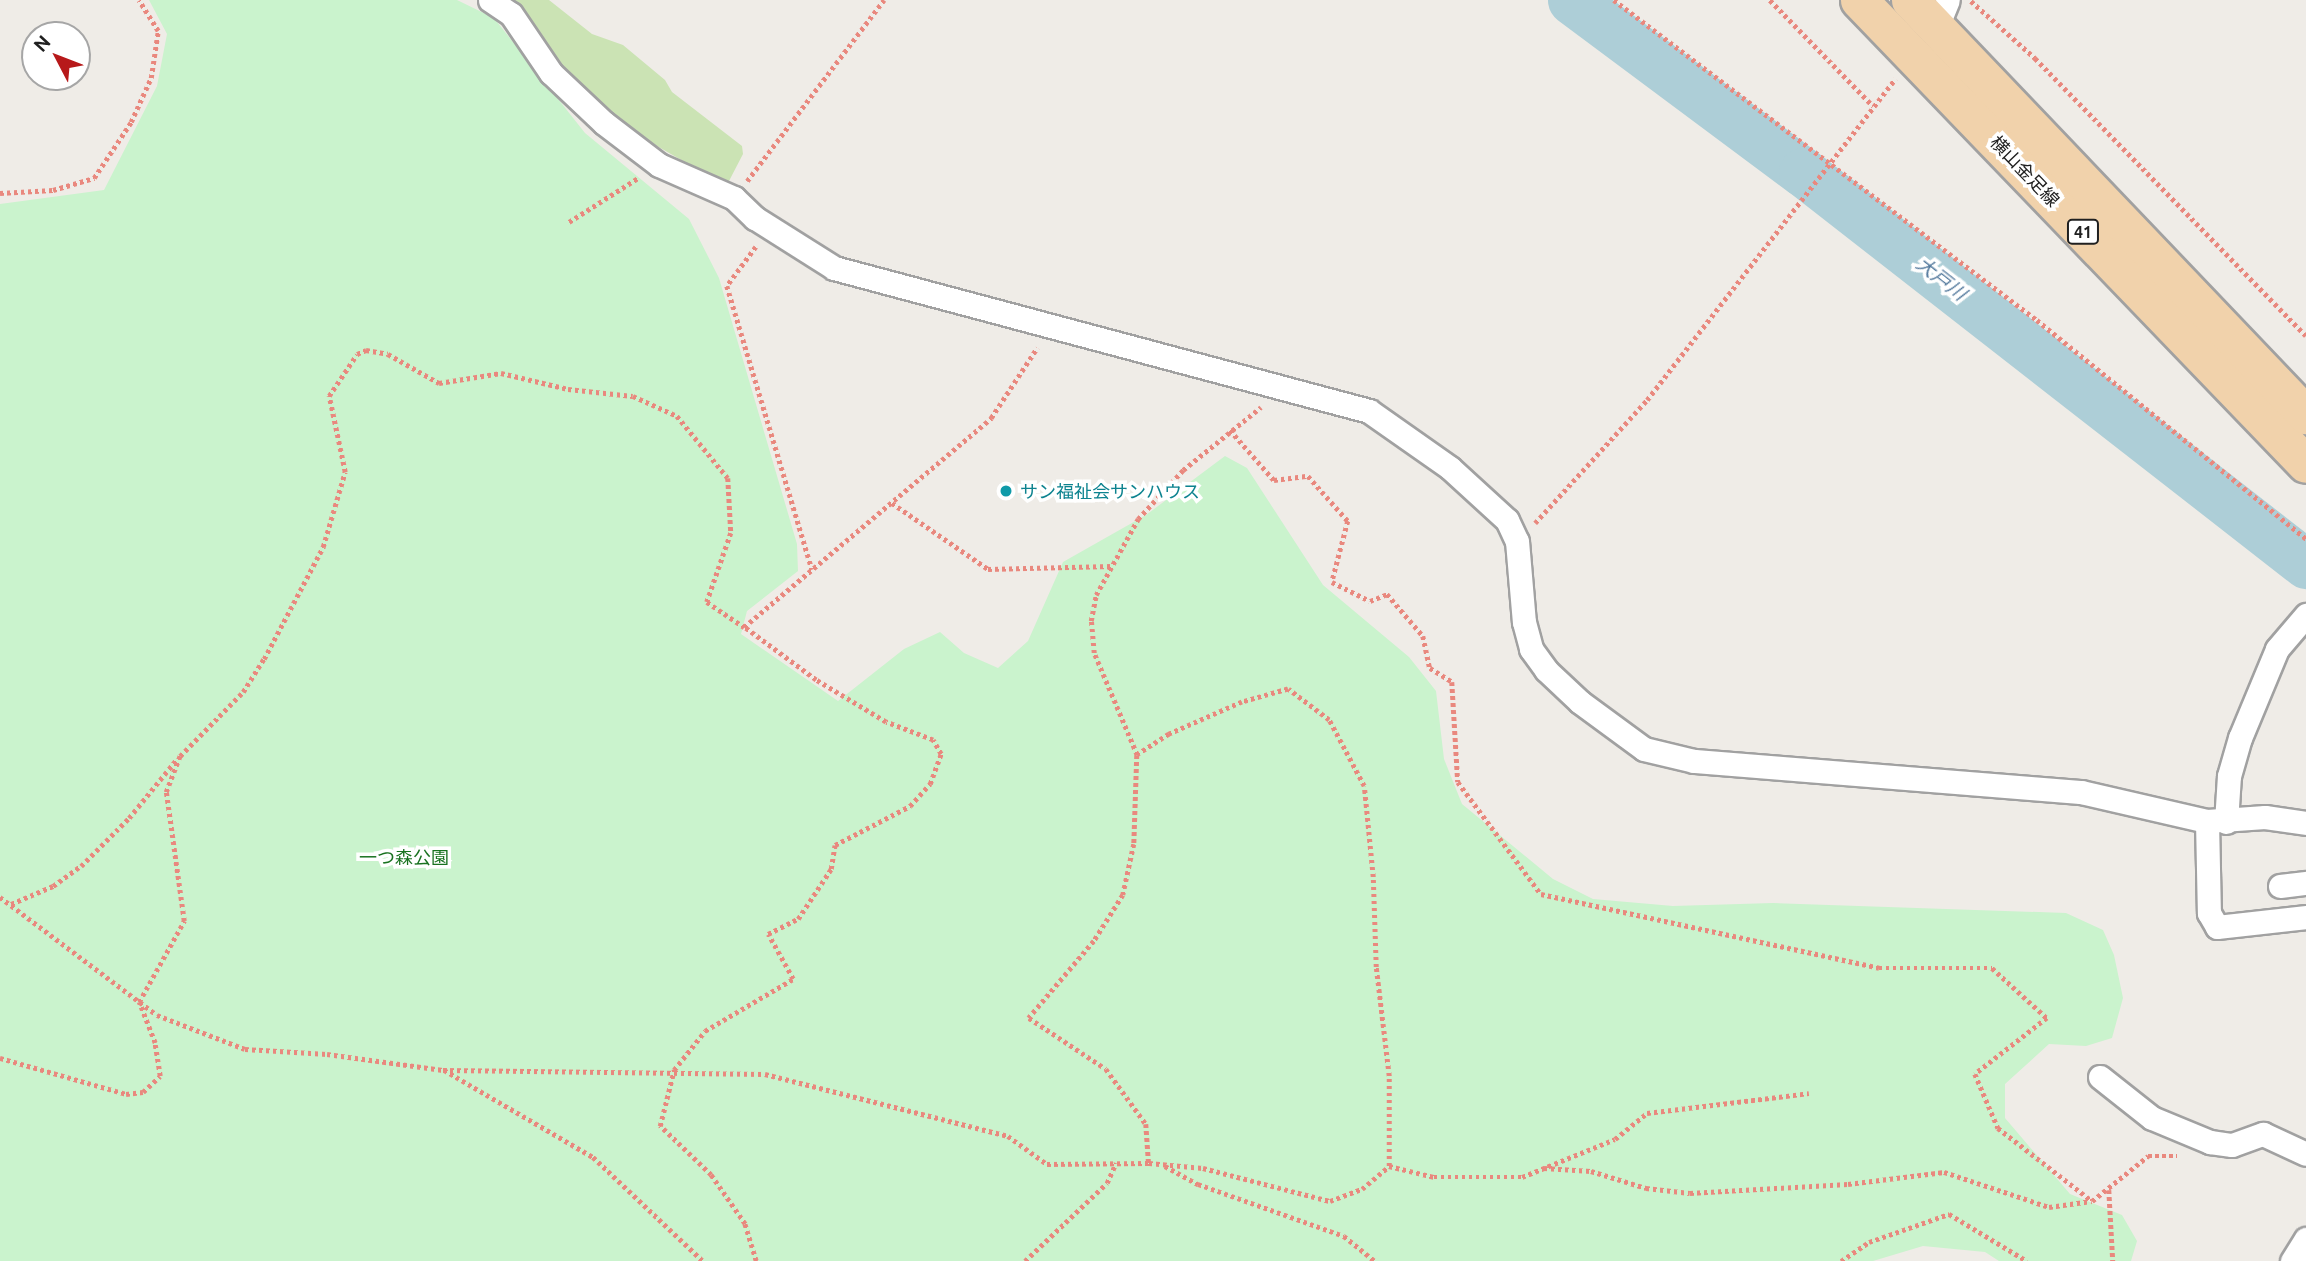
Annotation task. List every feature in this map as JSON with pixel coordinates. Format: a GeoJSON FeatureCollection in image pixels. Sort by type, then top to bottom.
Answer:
{"type":"FeatureCollection","features":[{"type":"Feature","properties":{"kind":"main road","name":"横山金足線"},"geometry":{"type":"LineString","coordinates":[[1858,0],[2306,464]]}},
{"type":"Feature","properties":{"kind":"main road","name":"横山金足線"},"geometry":{"type":"LineString","coordinates":[[1910,0],[1942,13],[2306,415]]}},
{"type":"Feature","properties":{"kind":"street"},"geometry":{"type":"LineString","coordinates":[[490,0],[511,14],[551,72],[604,123],[659,165],[734,198],[770,228],[834,268],[1369,411],[1450,468],[1507,520],[1517,541],[1524,622],[1531,649],[1546,670],[1580,702],[1644,749],[1694,761],[2081,792],[2217,821],[2266,817],[2306,823]]}},
{"type":"Feature","properties":{"kind":"street"},"geometry":{"type":"LineString","coordinates":[[2306,615],[2277,649],[2240,738],[2217,821],[2210,914],[2217,927],[2306,917]]}},
{"type":"Feature","properties":{"kind":"street"},"geometry":{"type":"LineString","coordinates":[[2280,886],[2306,883]]}},
{"type":"Feature","properties":{"kind":"street"},"geometry":{"type":"LineString","coordinates":[[2100,1077],[2152,1118],[2210,1142],[2232,1145],[2263,1134],[2306,1154]]}},
{"type":"Feature","properties":{"kind":"street"},"geometry":{"type":"LineString","coordinates":[[2292,1261],[2306,1239]]}},
{"type":"Feature","properties":{"kind":"path"},"geometry":{"type":"LineString","coordinates":[[0,193],[53,190],[94,178],[131,122],[151,78],[158,31],[139,0]]}},
{"type":"Feature","properties":{"kind":"path"},"geometry":{"type":"LineString","coordinates":[[734,198],[884,0]]}},
{"type":"Feature","properties":{"kind":"path"},"geometry":{"type":"LineString","coordinates":[[1614,0],[1828,165],[2038,320],[2306,538]]}},
{"type":"Feature","properties":{"kind":"path"},"geometry":{"type":"LineString","coordinates":[[1770,0],[1874,106]]}},
{"type":"Feature","properties":{"kind":"path"},"geometry":{"type":"LineString","coordinates":[[1970,0],[2035,58],[2306,336]]}},
{"type":"Feature","properties":{"kind":"path"},"geometry":{"type":"LineString","coordinates":[[1517,541],[1647,400],[1874,106],[1911,53]]}},
{"type":"Feature","properties":{"kind":"path"},"geometry":{"type":"LineString","coordinates":[[569,222],[659,165]]}},
{"type":"Feature","properties":{"kind":"path"},"geometry":{"type":"LineString","coordinates":[[770,228],[727,286],[812,570]]}},
{"type":"Feature","properties":{"kind":"path"},"geometry":{"type":"LineString","coordinates":[[744,627],[991,418],[1051,326]]}},
{"type":"Feature","properties":{"kind":"path"},"geometry":{"type":"LineString","coordinates":[[10,904],[53,886],[81,866],[129,818],[180,756],[243,692],[323,547],[345,472],[329,396],[358,354],[366,350],[388,354],[439,383],[500,373],[568,389],[633,396],[677,416],[728,478],[731,533],[707,602],[827,687],[886,722],[933,740],[941,754],[930,784],[910,806],[835,845],[831,869],[798,919],[768,934],[793,979],[705,1031],[674,1070],[660,1126],[718,1185],[745,1224],[756,1261]]}},
{"type":"Feature","properties":{"kind":"path"},"geometry":{"type":"LineString","coordinates":[[1149,1163],[1146,1124],[1106,1069],[1029,1018],[1094,941],[1124,895],[1134,844],[1137,755],[1094,653],[1091,621],[1096,596],[1138,519],[1183,470],[1230,430],[1289,389]]}},
{"type":"Feature","properties":{"kind":"path"},"geometry":{"type":"LineString","coordinates":[[1230,430],[1274,480],[1308,476],[1348,521],[1332,582],[1370,601],[1387,594],[1423,636],[1430,668],[1452,682],[1458,782],[1541,894],[1879,968],[1992,968],[2048,1018],[1975,1074],[1998,1128],[2092,1201]]}},
{"type":"Feature","properties":{"kind":"path"},"geometry":{"type":"LineString","coordinates":[[892,503],[988,569],[1112,566]]}},
{"type":"Feature","properties":{"kind":"path"},"geometry":{"type":"LineString","coordinates":[[0,897],[157,1015],[245,1049],[327,1054],[443,1070],[674,1070],[765,1074],[1008,1136],[1048,1164],[1149,1163],[1203,1168],[1330,1201],[1362,1189],[1389,1166],[1389,1076],[1376,967],[1364,786],[1329,720],[1288,690],[1230,707],[1169,734],[1137,755]]}},
{"type":"Feature","properties":{"kind":"path"},"geometry":{"type":"LineString","coordinates":[[139,1002],[184,921],[166,792],[180,756]]}},
{"type":"Feature","properties":{"kind":"path"},"geometry":{"type":"LineString","coordinates":[[0,1058],[127,1094],[143,1092],[160,1076],[155,1043],[139,1002]]}},
{"type":"Feature","properties":{"kind":"path"},"geometry":{"type":"LineString","coordinates":[[443,1070],[593,1157],[703,1261]]}},
{"type":"Feature","properties":{"kind":"path"},"geometry":{"type":"LineString","coordinates":[[1389,1166],[1447,1177],[1522,1177],[1615,1139],[1647,1113],[1809,1093]]}},
{"type":"Feature","properties":{"kind":"path"},"geometry":{"type":"LineString","coordinates":[[1544,1168],[1591,1171],[1646,1188],[1690,1193],[1848,1184],[1944,1172],[2049,1207],[2092,1201],[2148,1156],[2188,1157]]}},
{"type":"Feature","properties":{"kind":"path"},"geometry":{"type":"LineString","coordinates":[[1025,1261],[1107,1183],[1116,1163]]}},
{"type":"Feature","properties":{"kind":"path"},"geometry":{"type":"LineString","coordinates":[[1161,1164],[1198,1184],[1344,1236],[1375,1261]]}},
{"type":"Feature","properties":{"kind":"path"},"geometry":{"type":"LineString","coordinates":[[2109,1190],[2113,1261]]}},
{"type":"Feature","properties":{"kind":"path"},"geometry":{"type":"LineString","coordinates":[[1841,1261],[1869,1242],[1949,1214],[2027,1261]]}},
{"type":"Feature","properties":{"kind":"green space","name":"一つ森公園"},"geometry":{"type":"Polygon","coordinates":[[[149,0],[457,0],[494,18],[585,133],[689,219],[719,278],[797,544],[798,571],[747,611],[741,634],[838,701],[904,649],[940,632],[964,653],[998,668],[1028,641],[1063,562],[1146,515],[1225,456],[1247,468],[1323,585],[1409,657],[1436,691],[1444,759],[1462,804],[1553,879],[1593,899],[1673,906],[1773,903],[2066,913],[2103,930],[2114,955],[2123,998],[2112,1038],[2086,1046],[2049,1044],[2005,1084],[2005,1118],[2070,1194],[2122,1215],[2137,1241],[2131,1261],[1999,1261],[1985,1252],[1923,1246],[1873,1261],[0,1261],[0,204],[104,190],[157,86],[167,34],[149,0]]]}},
{"type":"Feature","properties":{"kind":"green space"},"geometry":{"type":"Polygon","coordinates":[[[506,0],[549,0],[592,34],[623,45],[665,80],[672,92],[742,146],[743,154],[729,181],[721,183],[619,124],[577,86],[506,0]]]}},
{"type":"Feature","properties":{"kind":"waterway","name":"大戸川"},"geometry":{"type":"LineString","coordinates":[[1572,0],[1803,172],[2306,564]]}},
{"type":"Feature","properties":{"kind":"place","name":"サン福祉会サンハウス"},"geometry":{"type":"Point","coordinates":[1006,491]}}]}
